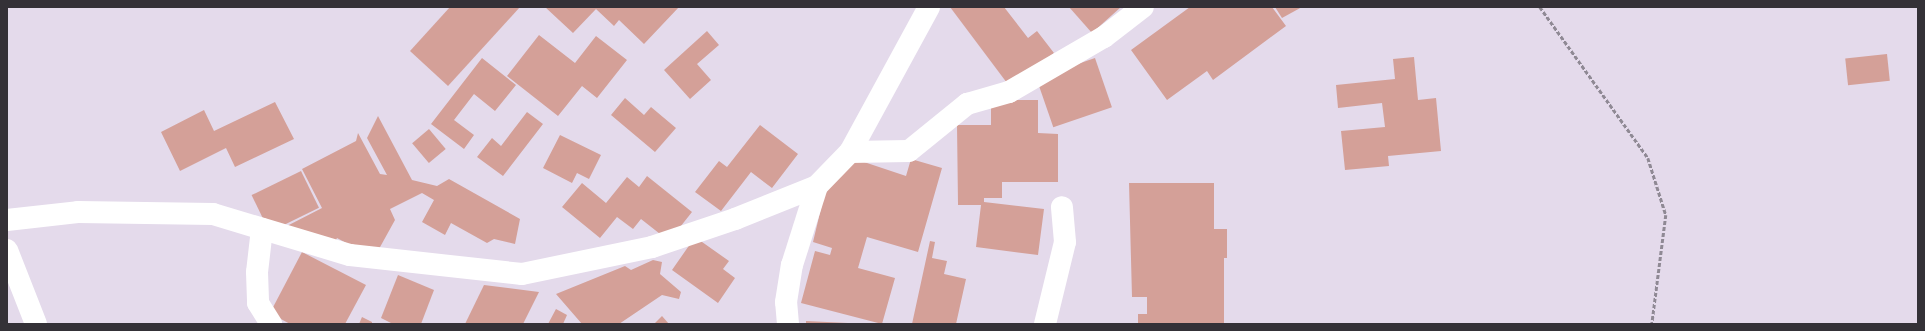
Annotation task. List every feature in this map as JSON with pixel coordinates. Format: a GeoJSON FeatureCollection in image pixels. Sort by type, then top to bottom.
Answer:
{"type":"FeatureCollection","features":[{"type":"Feature","properties":{"kind":"street"},"geometry":{"type":"LineString","coordinates":[[7,220],[78,212],[214,214],[350,256],[522,274],[652,247],[734,219],[817,186],[850,152],[929,7]]}},
{"type":"Feature","properties":{"kind":"street"},"geometry":{"type":"LineString","coordinates":[[850,152],[909,152],[967,104],[1009,92],[1104,37],[1143,7]]}},
{"type":"Feature","properties":{"kind":"street"},"geometry":{"type":"LineString","coordinates":[[788,324],[786,302],[792,265],[817,186]]}},
{"type":"Feature","properties":{"kind":"street"},"geometry":{"type":"LineString","coordinates":[[1045,324],[1065,242],[1062,208]]}},
{"type":"Feature","properties":{"kind":"street"},"geometry":{"type":"LineString","coordinates":[[262,228],[257,272],[258,302],[270,324]]}},
{"type":"Feature","properties":{"kind":"street"},"geometry":{"type":"LineString","coordinates":[[7,250],[36,324]]}},
{"type":"Feature","properties":{"kind":"path"},"geometry":{"type":"LineString","coordinates":[[1540,7],[1648,158],[1666,215],[1652,324]]}},
{"type":"Feature","properties":{"kind":"building"},"geometry":{"type":"Polygon","coordinates":[[[450,7],[520,7],[448,86],[410,51],[450,7]]]}},
{"type":"Feature","properties":{"kind":"building"},"geometry":{"type":"Polygon","coordinates":[[[545,7],[679,7],[644,44],[619,20],[614,26],[596,9],[573,33],[545,7]]]}},
{"type":"Feature","properties":{"kind":"building"},"geometry":{"type":"Polygon","coordinates":[[[950,7],[1004,7],[1028,38],[1037,31],[1054,53],[1010,87],[950,7]]]}},
{"type":"Feature","properties":{"kind":"building"},"geometry":{"type":"Polygon","coordinates":[[[1069,7],[1121,7],[1092,33],[1069,7]]]}},
{"type":"Feature","properties":{"kind":"building"},"geometry":{"type":"Polygon","coordinates":[[[1190,7],[1272,7],[1286,26],[1213,80],[1207,71],[1167,100],[1131,50],[1190,7]]]}},
{"type":"Feature","properties":{"kind":"building"},"geometry":{"type":"Polygon","coordinates":[[[1275,7],[1302,7],[1282,18],[1275,7]]]}},
{"type":"Feature","properties":{"kind":"building"},"geometry":{"type":"Polygon","coordinates":[[[707,31],[719,45],[697,64],[711,80],[690,99],[664,70],[707,31]]]}},
{"type":"Feature","properties":{"kind":"building"},"geometry":{"type":"Polygon","coordinates":[[[539,35],[575,63],[596,36],[627,60],[597,98],[582,86],[558,116],[507,76],[539,35]]]}},
{"type":"Feature","properties":{"kind":"building"},"geometry":{"type":"Polygon","coordinates":[[[1887,54],[1890,81],[1848,85],[1845,58],[1887,54]]]}},
{"type":"Feature","properties":{"kind":"building"},"geometry":{"type":"Polygon","coordinates":[[[1414,57],[1418,100],[1436,98],[1441,151],[1388,156],[1389,166],[1345,170],[1341,131],[1385,127],[1382,103],[1338,108],[1336,85],[1395,79],[1393,59],[1414,57]]]}},
{"type":"Feature","properties":{"kind":"building"},"geometry":{"type":"Polygon","coordinates":[[[482,58],[516,85],[495,111],[474,94],[454,120],[474,135],[464,149],[431,124],[482,58]]]}},
{"type":"Feature","properties":{"kind":"building"},"geometry":{"type":"Polygon","coordinates":[[[1095,58],[1112,107],[1053,127],[1036,78],[1095,58]]]}},
{"type":"Feature","properties":{"kind":"building"},"geometry":{"type":"Polygon","coordinates":[[[625,98],[644,115],[651,107],[676,128],[655,152],[611,115],[625,98]]]}},
{"type":"Feature","properties":{"kind":"building"},"geometry":{"type":"Polygon","coordinates":[[[991,100],[1038,100],[1038,133],[1058,134],[1058,182],[1002,182],[1002,198],[984,198],[984,202],[1044,209],[1038,255],[976,247],[981,205],[958,205],[957,125],[991,125],[991,100]]]}},
{"type":"Feature","properties":{"kind":"building"},"geometry":{"type":"Polygon","coordinates":[[[275,102],[294,139],[235,167],[226,148],[180,171],[161,132],[204,110],[214,131],[275,102]]]}},
{"type":"Feature","properties":{"kind":"building"},"geometry":{"type":"Polygon","coordinates":[[[527,112],[543,124],[503,176],[477,157],[492,138],[501,146],[527,112]]]}},
{"type":"Feature","properties":{"kind":"building"},"geometry":{"type":"Polygon","coordinates":[[[378,116],[412,180],[437,186],[449,179],[520,219],[515,244],[494,239],[487,243],[451,223],[445,235],[422,222],[434,200],[422,193],[390,209],[395,220],[374,258],[337,238],[333,246],[283,228],[322,208],[302,169],[356,141],[358,133],[380,174],[387,175],[367,138],[378,116]]]}},
{"type":"Feature","properties":{"kind":"building"},"geometry":{"type":"Polygon","coordinates":[[[760,125],[798,154],[772,188],[751,172],[721,211],[695,192],[719,161],[727,167],[760,125]]]}},
{"type":"Feature","properties":{"kind":"building"},"geometry":{"type":"Polygon","coordinates":[[[429,129],[446,149],[429,163],[412,143],[429,129]]]}},
{"type":"Feature","properties":{"kind":"building"},"geometry":{"type":"Polygon","coordinates":[[[560,135],[601,155],[589,179],[577,173],[572,183],[543,168],[560,135]]]}},
{"type":"Feature","properties":{"kind":"building"},"geometry":{"type":"Polygon","coordinates":[[[849,157],[906,176],[911,159],[942,168],[918,252],[867,237],[858,268],[895,278],[882,324],[801,303],[815,251],[830,255],[832,248],[813,242],[828,179],[849,157]]]}},
{"type":"Feature","properties":{"kind":"building"},"geometry":{"type":"Polygon","coordinates":[[[301,171],[319,208],[270,232],[252,195],[301,171]]]}},
{"type":"Feature","properties":{"kind":"building"},"geometry":{"type":"Polygon","coordinates":[[[647,176],[692,212],[669,241],[641,219],[633,229],[617,217],[600,238],[562,207],[582,183],[606,203],[627,177],[639,187],[647,176]]]}},
{"type":"Feature","properties":{"kind":"building"},"geometry":{"type":"Polygon","coordinates":[[[1129,183],[1214,183],[1214,229],[1227,229],[1227,258],[1224,258],[1224,324],[1138,324],[1138,314],[1147,314],[1147,297],[1132,297],[1129,183]]]}},
{"type":"Feature","properties":{"kind":"building"},"geometry":{"type":"Polygon","coordinates":[[[695,237],[729,261],[723,269],[735,278],[718,303],[672,270],[695,237]]]}},
{"type":"Feature","properties":{"kind":"building"},"geometry":{"type":"Polygon","coordinates":[[[930,241],[935,242],[932,258],[947,261],[944,274],[966,279],[956,324],[912,324],[930,241]]]}},
{"type":"Feature","properties":{"kind":"building"},"geometry":{"type":"Polygon","coordinates":[[[302,252],[366,285],[345,324],[290,324],[270,313],[302,252]]]}},
{"type":"Feature","properties":{"kind":"building"},"geometry":{"type":"Polygon","coordinates":[[[653,260],[662,262],[660,274],[681,292],[679,299],[662,295],[619,324],[582,324],[556,294],[625,266],[631,270],[653,260]]]}},
{"type":"Feature","properties":{"kind":"building"},"geometry":{"type":"Polygon","coordinates":[[[398,275],[434,290],[421,324],[393,324],[381,318],[398,275]]]}},
{"type":"Feature","properties":{"kind":"building"},"geometry":{"type":"Polygon","coordinates":[[[484,285],[539,292],[523,324],[465,324],[484,285]]]}},
{"type":"Feature","properties":{"kind":"building"},"geometry":{"type":"Polygon","coordinates":[[[556,309],[567,315],[563,324],[548,324],[556,309]]]}},
{"type":"Feature","properties":{"kind":"building"},"geometry":{"type":"Polygon","coordinates":[[[662,316],[669,324],[654,324],[662,316]]]}},
{"type":"Feature","properties":{"kind":"building"},"geometry":{"type":"Polygon","coordinates":[[[362,317],[372,322],[372,324],[359,324],[362,317]]]}},
{"type":"Feature","properties":{"kind":"building"},"geometry":{"type":"Polygon","coordinates":[[[806,321],[848,323],[848,324],[806,324],[806,321]]]}}]}
